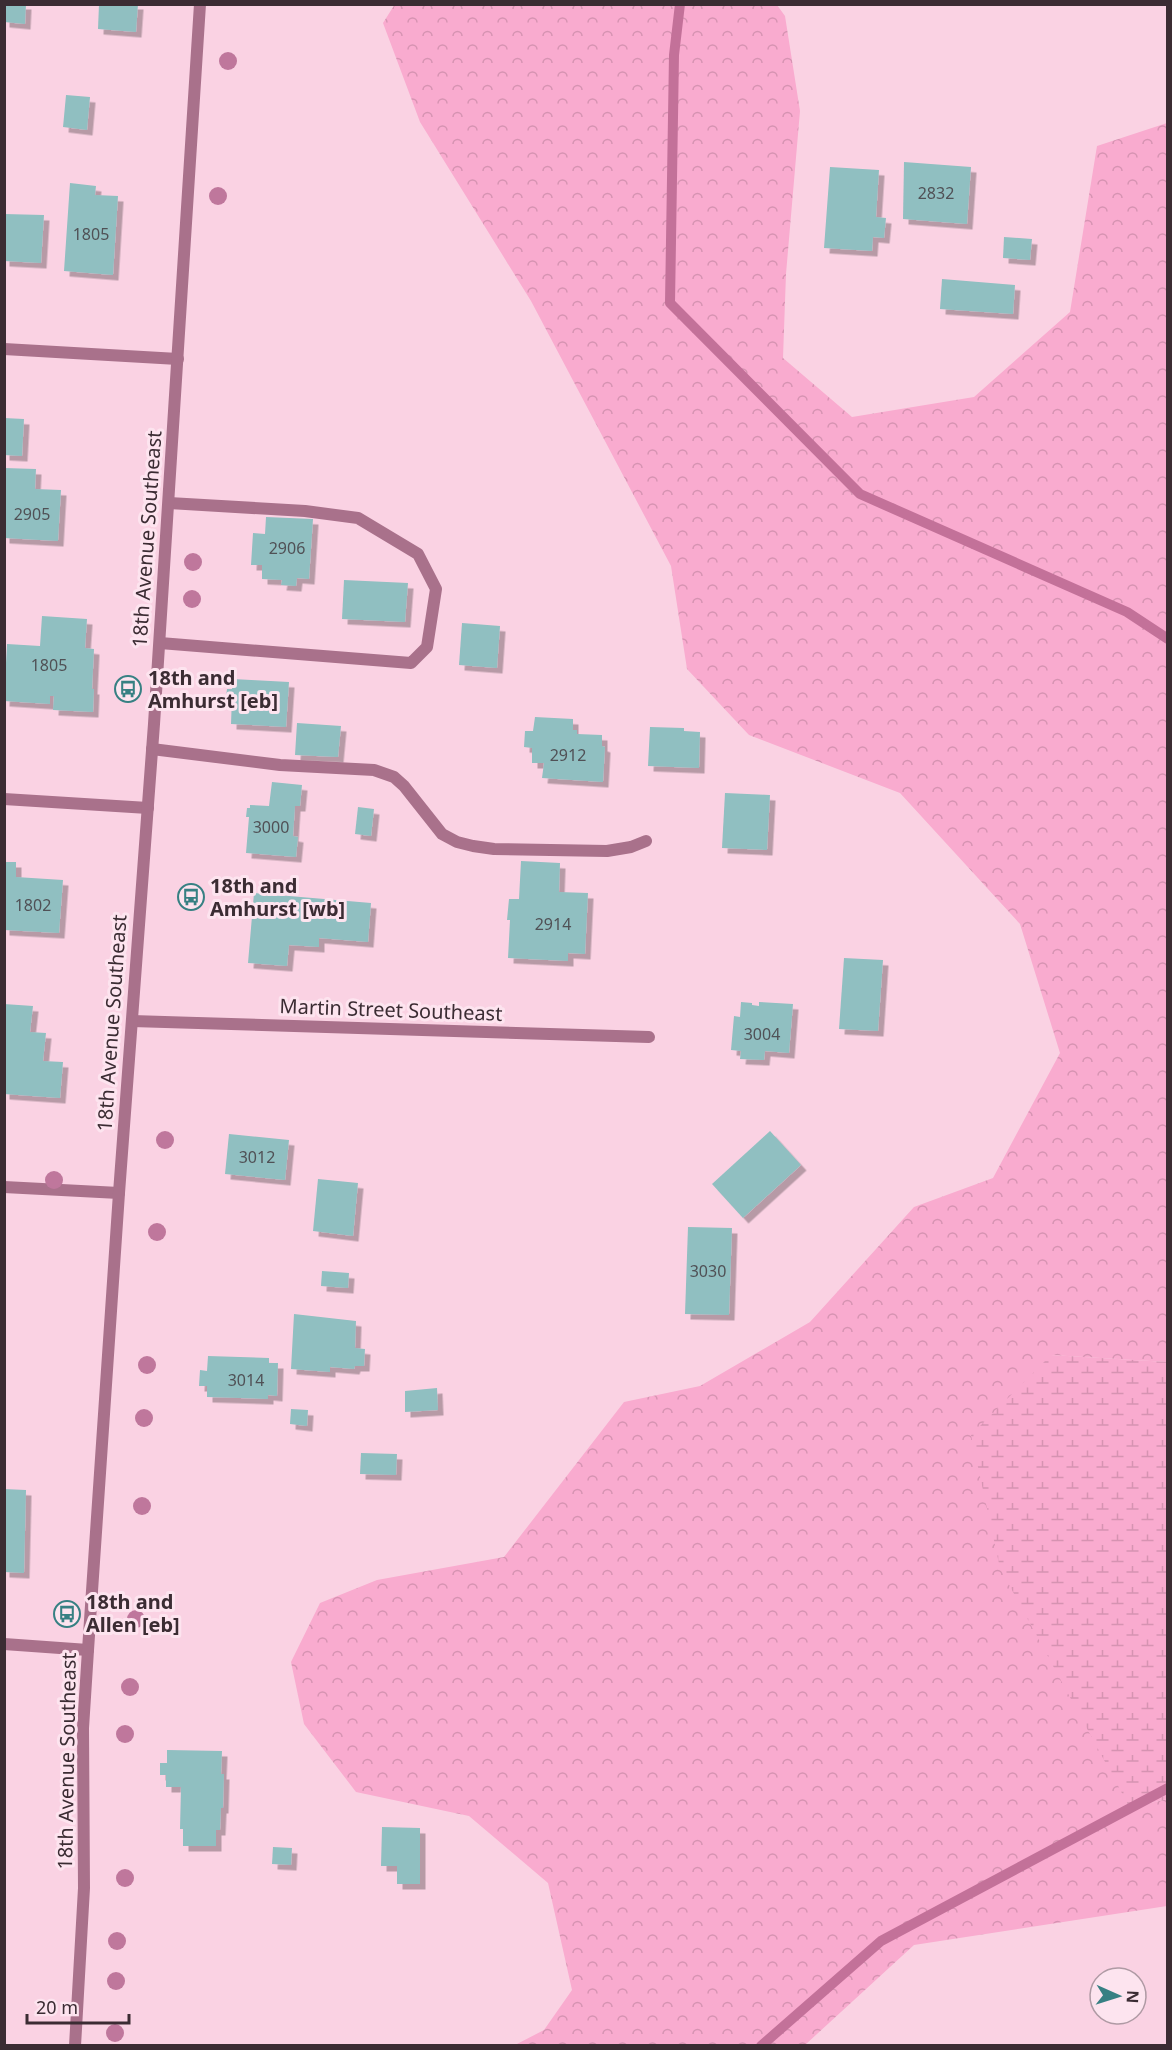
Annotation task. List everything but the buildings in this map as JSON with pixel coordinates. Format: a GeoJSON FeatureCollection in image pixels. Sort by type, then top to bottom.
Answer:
{"type":"FeatureCollection","features":[{"type":"Feature","properties":{"kind":"street","name":"18th Avenue Southeast"},"geometry":{"type":"LineString","coordinates":[[75,2046],[84,1888],[83,1728],[119,1192],[160,643],[200,4]]}},
{"type":"Feature","properties":{"kind":"street"},"geometry":{"type":"LineString","coordinates":[[4,349],[178,359]]}},
{"type":"Feature","properties":{"kind":"street"},"geometry":{"type":"LineString","coordinates":[[160,643],[411,663],[427,647],[436,589],[418,554],[358,518],[305,511],[169,503]]}},
{"type":"Feature","properties":{"kind":"street"},"geometry":{"type":"LineString","coordinates":[[152,749],[280,765],[374,770],[394,777],[404,786],[442,834],[457,842],[472,846],[494,849],[607,851],[631,847],[646,841]]}},
{"type":"Feature","properties":{"kind":"street"},"geometry":{"type":"LineString","coordinates":[[4,799],[148,808]]}},
{"type":"Feature","properties":{"kind":"street","name":"Martin Street Southeast"},"geometry":{"type":"LineString","coordinates":[[132,1021],[649,1037]]}},
{"type":"Feature","properties":{"kind":"street"},"geometry":{"type":"LineString","coordinates":[[4,1186],[119,1192]]}},
{"type":"Feature","properties":{"kind":"street"},"geometry":{"type":"LineString","coordinates":[[4,1644],[88,1650]]}},
{"type":"Feature","properties":{"kind":"green space"},"geometry":{"type":"Polygon","coordinates":[[[395,4],[777,5],[785,16],[800,111],[786,274],[783,358],[852,417],[974,397],[1070,312],[1097,146],[1167,123],[1167,1362],[1051,1355],[1130,1808],[1167,1799],[1167,1906],[914,1945],[805,2045],[515,2045],[544,2030],[572,1990],[548,1883],[469,1816],[356,1792],[304,1724],[291,1662],[320,1603],[377,1580],[504,1557],[624,1402],[700,1386],[810,1322],[914,1207],[993,1178],[1060,1053],[1020,924],[900,793],[749,735],[687,669],[671,566],[531,301],[420,122],[383,23],[395,4]]]}},
{"type":"Feature","properties":{"kind":"green space"},"geometry":{"type":"Polygon","coordinates":[[[1051,1355],[1167,1362],[1167,1799],[1130,1808],[1000,1568],[971,1435],[1051,1355]]]}},
{"type":"Feature","properties":{"kind":"waterway"},"geometry":{"type":"LineString","coordinates":[[680,4],[674,55],[670,303],[860,494],[1127,612],[1168,639]]}},
{"type":"Feature","properties":{"kind":"waterway"},"geometry":{"type":"LineString","coordinates":[[761,2046],[881,1941],[1168,1788]]}},
{"type":"Feature","properties":{"kind":"place","name":"18th and Amhurst [eb]"},"geometry":{"type":"Point","coordinates":[128,689]}},
{"type":"Feature","properties":{"kind":"place","name":"18th and Amhurst [wb]"},"geometry":{"type":"Point","coordinates":[191,897]}},
{"type":"Feature","properties":{"kind":"place","name":"18th and Allen [eb]"},"geometry":{"type":"Point","coordinates":[67,1614]}}]}
